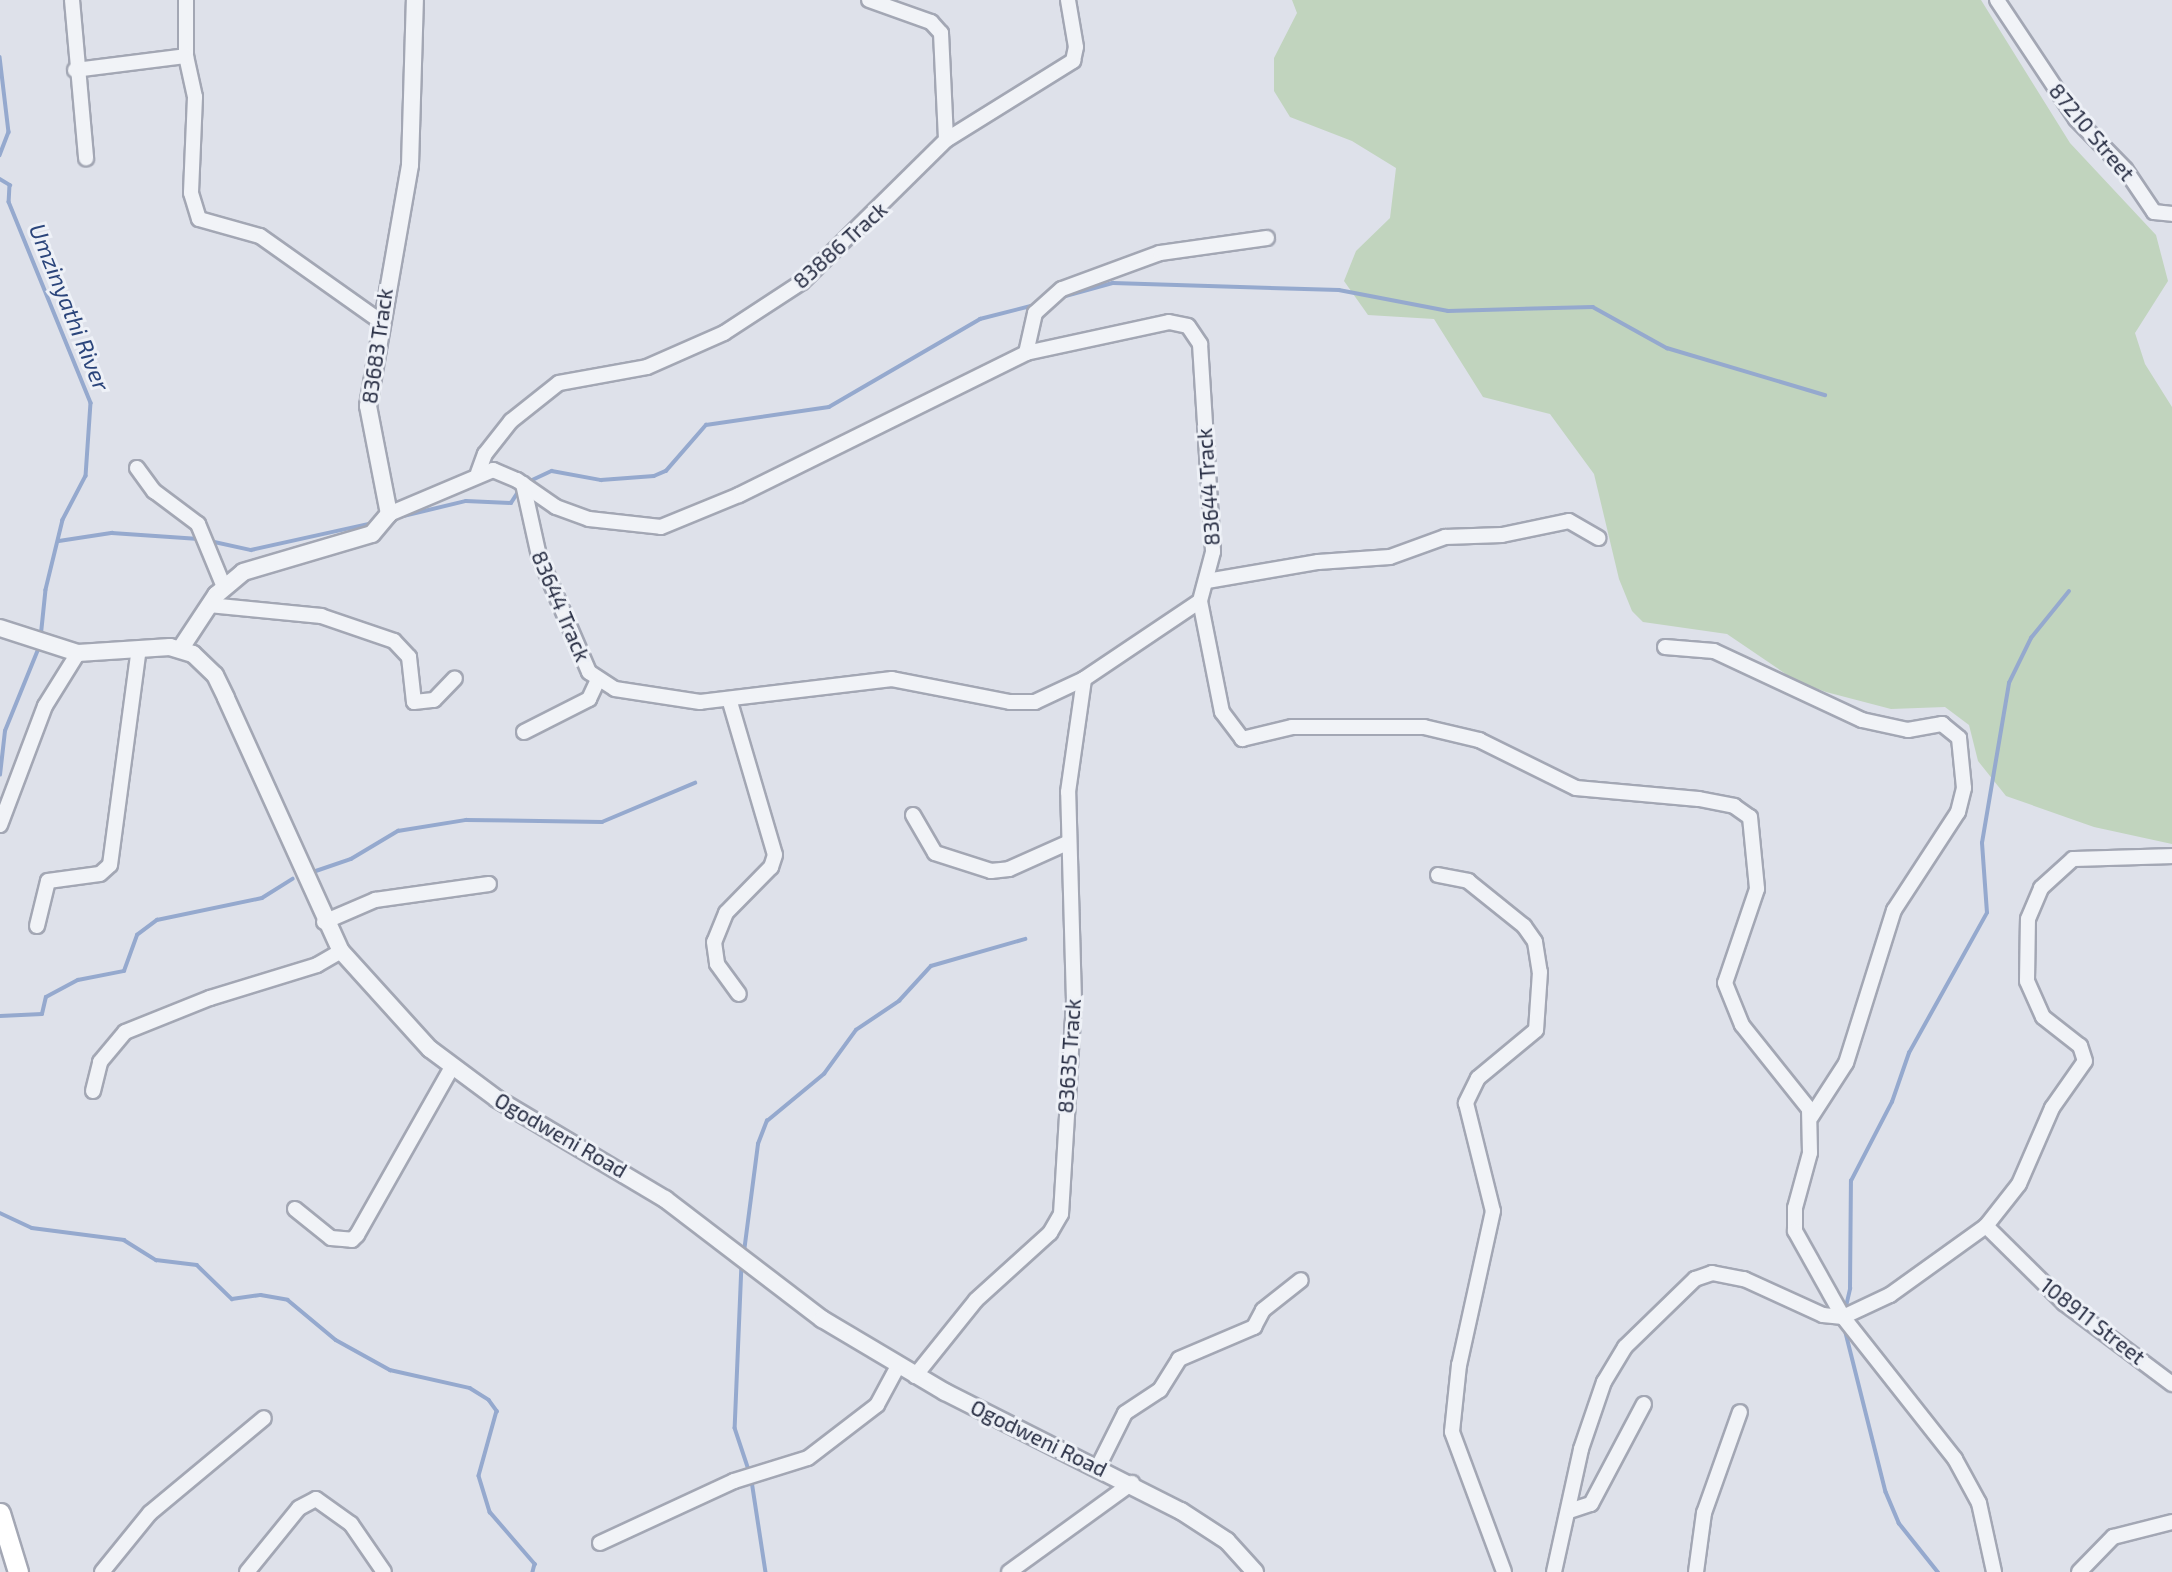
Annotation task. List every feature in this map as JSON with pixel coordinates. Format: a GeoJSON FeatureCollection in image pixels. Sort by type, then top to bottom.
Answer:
{"type":"FeatureCollection","features":[{"type":"Feature","properties":{"kind":"main road"},"geometry":{"type":"LineString","coordinates":[[0,1513],[18,1572]]}},
{"type":"Feature","properties":{"kind":"street"},"geometry":{"type":"LineString","coordinates":[[72,0],[75,70],[86,158]]}},
{"type":"Feature","properties":{"kind":"street"},"geometry":{"type":"LineString","coordinates":[[186,0],[186,56],[195,97],[191,193],[199,219],[260,236],[380,321]]}},
{"type":"Feature","properties":{"kind":"street","name":"83683 Track"},"geometry":{"type":"LineString","coordinates":[[388,514],[383,468],[368,426],[380,321],[410,165],[415,0]]}},
{"type":"Feature","properties":{"kind":"street"},"geometry":{"type":"LineString","coordinates":[[869,0],[931,22],[941,33],[946,140]]}},
{"type":"Feature","properties":{"kind":"street","name":"83886 Track"},"geometry":{"type":"LineString","coordinates":[[478,473],[485,454],[512,421],[559,383],[647,367],[724,333],[802,282],[946,140],[1073,61],[1076,47],[1068,0]]}},
{"type":"Feature","properties":{"kind":"street","name":"87210 Street"},"geometry":{"type":"LineString","coordinates":[[1997,0],[2076,119],[2125,169],[2154,212],[2172,214]]}},
{"type":"Feature","properties":{"kind":"street"},"geometry":{"type":"LineString","coordinates":[[75,70],[186,56]]}},
{"type":"Feature","properties":{"kind":"street"},"geometry":{"type":"LineString","coordinates":[[1026,353],[1035,313],[1062,289],[1160,253],[1266,238]]}},
{"type":"Feature","properties":{"kind":"street","name":"83644 Track"},"geometry":{"type":"LineString","coordinates":[[478,473],[501,471],[523,484],[556,507],[589,519],[662,527],[739,495],[1026,353],[1169,322],[1193,331],[1202,357],[1204,466],[1213,545],[1207,581],[1200,601],[1083,679],[1028,703],[892,679],[730,702],[634,693],[598,680],[582,662],[557,604],[529,525],[523,484]]}},
{"type":"Feature","properties":{"kind":"street"},"geometry":{"type":"LineString","coordinates":[[137,468],[154,491],[198,524],[224,587]]}},
{"type":"Feature","properties":{"kind":"street"},"geometry":{"type":"LineString","coordinates":[[6,631],[60,651],[78,653],[181,648],[208,605],[224,587],[258,566],[372,534],[388,514],[478,473]]}},
{"type":"Feature","properties":{"kind":"street"},"geometry":{"type":"LineString","coordinates":[[1207,581],[1390,557],[1445,537],[1502,536],[1569,521],[1598,538]]}},
{"type":"Feature","properties":{"kind":"street"},"geometry":{"type":"LineString","coordinates":[[1200,601],[1222,712],[1242,739],[1292,727],[1414,725],[1479,740],[1576,788],[1699,799],[1734,806],[1750,817],[1757,889],[1727,970],[1728,997],[1742,1025],[1786,1074],[1811,1117]]}},
{"type":"Feature","properties":{"kind":"street"},"geometry":{"type":"LineString","coordinates":[[208,605],[321,616],[394,641],[409,657],[414,702],[434,701],[455,678]]}},
{"type":"Feature","properties":{"kind":"street"},"geometry":{"type":"LineString","coordinates":[[1665,647],[1714,651],[1862,720],[1908,730],[1942,724],[1959,738],[1964,788],[1958,812],[1894,909],[1846,1063],[1811,1117],[1810,1153],[1793,1224],[1843,1317],[1955,1459],[1979,1503],[1994,1572]]}},
{"type":"Feature","properties":{"kind":"street","name":"Ogodweni Road"},"geometry":{"type":"LineString","coordinates":[[181,648],[215,675],[324,922],[341,951],[369,988],[452,1066],[634,1178],[822,1319],[915,1376],[1132,1483],[1227,1541],[1255,1572]]}},
{"type":"Feature","properties":{"kind":"street"},"geometry":{"type":"LineString","coordinates":[[37,926],[48,881],[100,874],[110,865],[139,649]]}},
{"type":"Feature","properties":{"kind":"street"},"geometry":{"type":"LineString","coordinates":[[0,825],[45,706],[78,653]]}},
{"type":"Feature","properties":{"kind":"street","name":"83635 Track"},"geometry":{"type":"LineString","coordinates":[[915,1376],[976,1300],[1050,1233],[1061,1214],[1074,1002],[1068,792],[1083,679]]}},
{"type":"Feature","properties":{"kind":"street"},"geometry":{"type":"LineString","coordinates":[[524,732],[589,699],[598,680]]}},
{"type":"Feature","properties":{"kind":"street"},"geometry":{"type":"LineString","coordinates":[[730,702],[775,855],[771,867],[726,913],[714,942],[717,964],[739,994]]}},
{"type":"Feature","properties":{"kind":"street"},"geometry":{"type":"LineString","coordinates":[[913,815],[935,853],[991,871],[1009,869],[1068,842]]}},
{"type":"Feature","properties":{"kind":"street"},"geometry":{"type":"LineString","coordinates":[[1555,1572],[1604,1382],[1634,1338],[1695,1279],[1712,1273],[1744,1279],[1823,1315],[1843,1317],[1881,1301],[1986,1226],[2019,1184],[2052,1108],[2085,1061],[2081,1046],[2043,1017],[2027,981],[2028,919],[2041,888],[2073,859],[2172,856]]}},
{"type":"Feature","properties":{"kind":"street"},"geometry":{"type":"LineString","coordinates":[[1438,875],[1468,881],[1524,926],[1535,942],[1540,972],[1536,1030],[1478,1078],[1466,1103],[1493,1211],[1459,1365],[1452,1432],[1504,1572]]}},
{"type":"Feature","properties":{"kind":"street"},"geometry":{"type":"LineString","coordinates":[[324,922],[376,900],[489,884]]}},
{"type":"Feature","properties":{"kind":"street"},"geometry":{"type":"LineString","coordinates":[[93,1091],[100,1062],[125,1032],[210,998],[317,965],[341,951]]}},
{"type":"Feature","properties":{"kind":"street"},"geometry":{"type":"LineString","coordinates":[[295,1209],[331,1237],[352,1240],[452,1066]]}},
{"type":"Feature","properties":{"kind":"street","name":"108911 Street"},"geometry":{"type":"LineString","coordinates":[[1986,1226],[2062,1301],[2172,1384]]}},
{"type":"Feature","properties":{"kind":"street"},"geometry":{"type":"LineString","coordinates":[[1098,1467],[1106,1442],[1126,1410],[1160,1391],[1180,1358],[1254,1327],[1263,1310],[1301,1280]]}},
{"type":"Feature","properties":{"kind":"street"},"geometry":{"type":"LineString","coordinates":[[600,1544],[734,1481],[808,1458],[877,1405],[898,1366]]}},
{"type":"Feature","properties":{"kind":"street"},"geometry":{"type":"LineString","coordinates":[[1569,1511],[1591,1504],[1644,1404]]}},
{"type":"Feature","properties":{"kind":"street"},"geometry":{"type":"LineString","coordinates":[[1696,1572],[1704,1513],[1740,1412]]}},
{"type":"Feature","properties":{"kind":"street"},"geometry":{"type":"LineString","coordinates":[[102,1572],[150,1513],[264,1418]]}},
{"type":"Feature","properties":{"kind":"street"},"geometry":{"type":"LineString","coordinates":[[1009,1572],[1132,1483]]}},
{"type":"Feature","properties":{"kind":"street"},"geometry":{"type":"LineString","coordinates":[[247,1572],[299,1508],[316,1499],[351,1524],[384,1572]]}},
{"type":"Feature","properties":{"kind":"street"},"geometry":{"type":"LineString","coordinates":[[2079,1572],[2113,1537],[2172,1522]]}},
{"type":"Feature","properties":{"kind":"green space"},"geometry":{"type":"Polygon","coordinates":[[[1292,0],[1981,0],[2070,143],[2156,235],[2168,281],[2135,333],[2145,364],[2172,407],[2172,844],[2094,827],[2006,796],[1978,761],[1969,725],[1945,707],[1891,709],[1826,692],[1796,681],[1727,634],[1643,622],[1632,611],[1619,579],[1594,474],[1550,414],[1483,397],[1434,319],[1368,315],[1344,281],[1356,251],[1390,218],[1396,168],[1352,141],[1290,117],[1274,91],[1274,58],[1297,13],[1292,0]]]}},
{"type":"Feature","properties":{"kind":"waterway","name":"Umzinyathi River"},"geometry":{"type":"LineString","coordinates":[[0,57],[9,132],[0,155]]}},
{"type":"Feature","properties":{"kind":"waterway","name":"Umzinyathi River"},"geometry":{"type":"LineString","coordinates":[[0,179],[10,185],[9,202],[91,403],[86,476],[63,520],[46,590],[41,638]]}},
{"type":"Feature","properties":{"kind":"waterway"},"geometry":{"type":"LineString","coordinates":[[1062,297],[1113,283],[1339,290],[1448,311],[1593,307],[1667,348],[1825,395]]}},
{"type":"Feature","properties":{"kind":"waterway"},"geometry":{"type":"LineString","coordinates":[[528,482],[552,471],[601,480],[654,476],[666,471],[706,425],[829,407],[980,319],[1035,305]]}},
{"type":"Feature","properties":{"kind":"waterway"},"geometry":{"type":"LineString","coordinates":[[391,519],[466,501],[511,503],[520,489]]}},
{"type":"Feature","properties":{"kind":"waterway"},"geometry":{"type":"LineString","coordinates":[[210,541],[251,550],[373,523]]}},
{"type":"Feature","properties":{"kind":"waterway"},"geometry":{"type":"LineString","coordinates":[[59,541],[112,533],[199,539]]}},
{"type":"Feature","properties":{"kind":"waterway"},"geometry":{"type":"LineString","coordinates":[[1845,1311],[1850,1289],[1851,1181],[1892,1102],[1909,1053],[1987,913],[1982,843],[2009,683],[2031,638],[2069,591]]}},
{"type":"Feature","properties":{"kind":"waterway","name":"Umzinyathi River"},"geometry":{"type":"LineString","coordinates":[[0,775],[5,731],[40,645]]}},
{"type":"Feature","properties":{"kind":"waterway"},"geometry":{"type":"LineString","coordinates":[[313,872],[351,859],[398,831],[466,820],[602,822],[695,783]]}},
{"type":"Feature","properties":{"kind":"waterway"},"geometry":{"type":"LineString","coordinates":[[0,1016],[42,1014],[46,997],[78,980],[124,971],[137,935],[157,920],[262,898],[293,879]]}},
{"type":"Feature","properties":{"kind":"waterway"},"geometry":{"type":"LineString","coordinates":[[744,1252],[758,1144],[767,1121],[824,1074],[856,1030],[899,1001],[931,966],[1025,939]]}},
{"type":"Feature","properties":{"kind":"waterway","name":"Umzinyathi River"},"geometry":{"type":"LineString","coordinates":[[0,1213],[32,1228],[124,1240],[156,1260],[197,1265],[232,1299],[261,1295],[288,1300],[336,1340],[390,1370],[470,1388],[489,1400],[497,1411],[479,1476],[490,1512],[535,1564],[533,1572]]}},
{"type":"Feature","properties":{"kind":"waterway"},"geometry":{"type":"LineString","coordinates":[[742,1264],[735,1428],[750,1473]]}},
{"type":"Feature","properties":{"kind":"waterway"},"geometry":{"type":"LineString","coordinates":[[1845,1329],[1886,1492],[1899,1523],[1938,1572]]}},
{"type":"Feature","properties":{"kind":"waterway"},"geometry":{"type":"LineString","coordinates":[[752,1481],[766,1572]]}}]}
